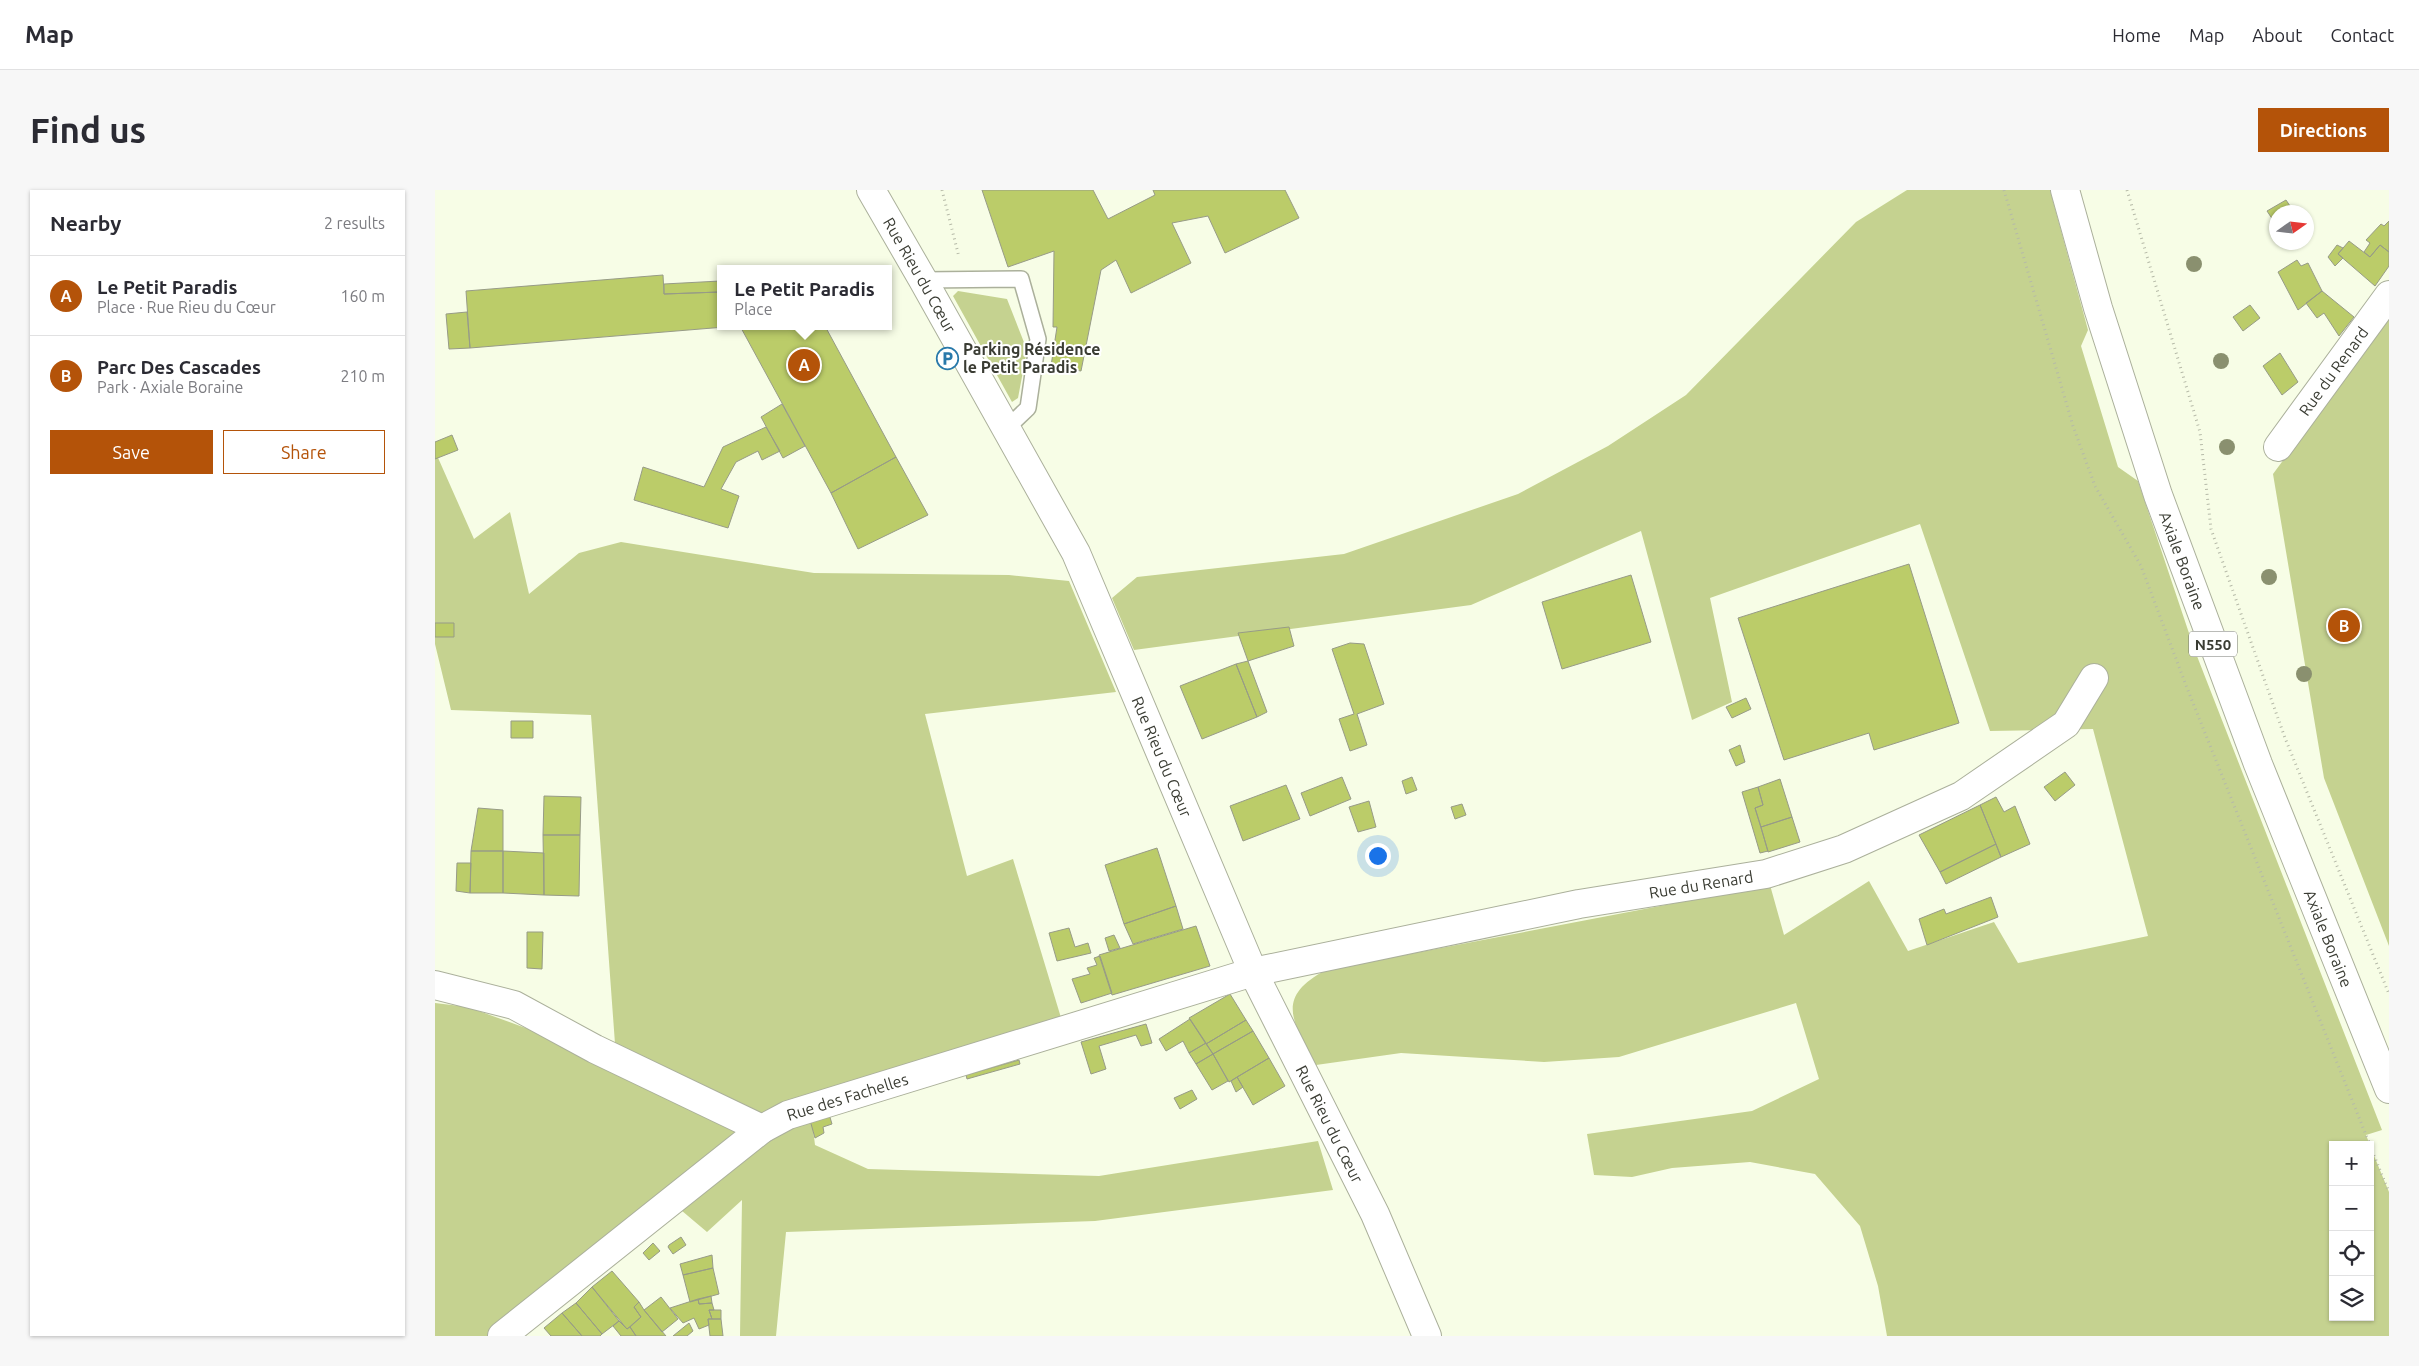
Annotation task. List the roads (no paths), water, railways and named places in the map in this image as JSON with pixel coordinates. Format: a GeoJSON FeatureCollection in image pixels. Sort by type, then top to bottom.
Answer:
{"type":"FeatureCollection","features":[{"type":"Feature","properties":{"kind":"street","name":"Rue Rieu du Cœur"},"geometry":{"type":"LineString","coordinates":[[871,190],[1076,553],[1253,972],[1375,1214],[1427,1336]]}},
{"type":"Feature","properties":{"kind":"street","name":"Axiale Boraine"},"geometry":{"type":"LineString","coordinates":[[2065,190],[2098,308],[2158,495],[2258,764],[2389,1089]]}},
{"type":"Feature","properties":{"kind":"street","name":"Rue du Renard"},"geometry":{"type":"LineString","coordinates":[[2278,447],[2389,295]]}},
{"type":"Feature","properties":{"kind":"street","name":"Rue du Renard"},"geometry":{"type":"LineString","coordinates":[[1253,972],[1579,904],[1766,874],[1844,849],[1961,796],[2066,724],[2094,678]]}},
{"type":"Feature","properties":{"kind":"street","name":"Rue des Fachelles"},"geometry":{"type":"LineString","coordinates":[[502,1336],[762,1129],[788,1115],[1253,972]]}},
{"type":"Feature","properties":{"kind":"street"},"geometry":{"type":"LineString","coordinates":[[435,985],[514,1005],[595,1049],[762,1129]]}},
{"type":"Feature","properties":{"kind":"lane"},"geometry":{"type":"LineString","coordinates":[[923,280],[1021,278],[1038,339],[1028,408],[1006,429]]}},
{"type":"Feature","properties":{"kind":"place","name":"Parking Résidence le Petit Paradis"},"geometry":{"type":"Point","coordinates":[947,358]}},
{"type":"Feature","properties":{"kind":"place","name":"Le Petit Paradis"},"geometry":{"type":"Point","coordinates":[804,365]}},
{"type":"Feature","properties":{"kind":"place","name":"Parc Des Cascades"},"geometry":{"type":"Point","coordinates":[2344,626]}}]}
